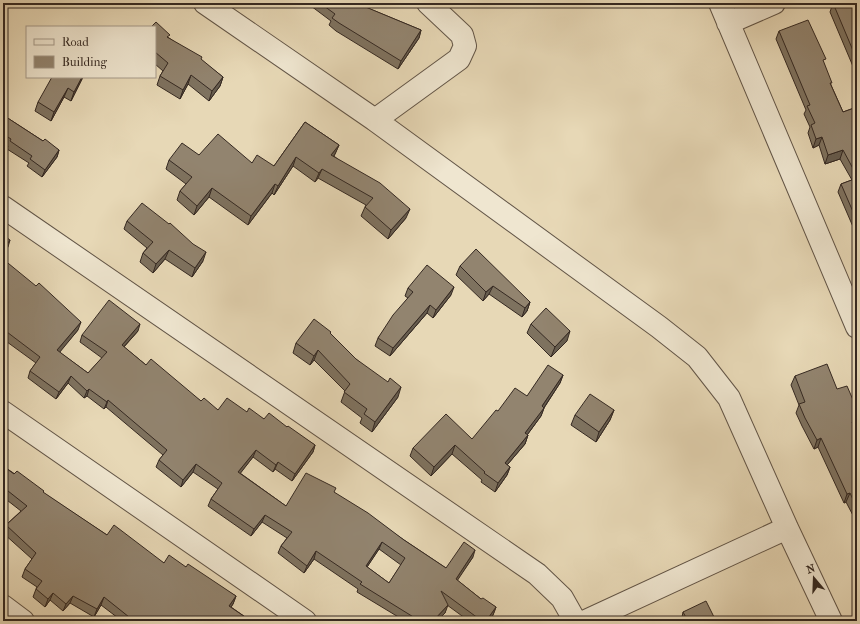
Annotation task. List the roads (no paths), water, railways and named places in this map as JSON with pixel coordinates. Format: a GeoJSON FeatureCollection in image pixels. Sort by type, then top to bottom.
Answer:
{"type":"FeatureCollection","features":[{"type":"Feature","properties":{"kind":"street"},"geometry":{"type":"LineString","coordinates":[[205,3],[375,120],[659,327],[697,357],[729,398],[787,528],[831,621]]}},
{"type":"Feature","properties":{"kind":"street"},"geometry":{"type":"LineString","coordinates":[[375,120],[459,59],[465,46],[462,35],[430,3]]}},
{"type":"Feature","properties":{"kind":"street"},"geometry":{"type":"LineString","coordinates":[[720,3],[857,327]]}},
{"type":"Feature","properties":{"kind":"street"},"geometry":{"type":"LineString","coordinates":[[728,23],[774,3]]}},
{"type":"Feature","properties":{"kind":"street"},"geometry":{"type":"LineString","coordinates":[[3,206],[537,574],[562,598],[575,621]]}},
{"type":"Feature","properties":{"kind":"street"},"geometry":{"type":"LineString","coordinates":[[3,412],[305,621]]}},
{"type":"Feature","properties":{"kind":"street"},"geometry":{"type":"LineString","coordinates":[[586,621],[787,528]]}},
{"type":"Feature","properties":{"kind":"street"},"geometry":{"type":"LineString","coordinates":[[3,606],[24,621]]}}]}
